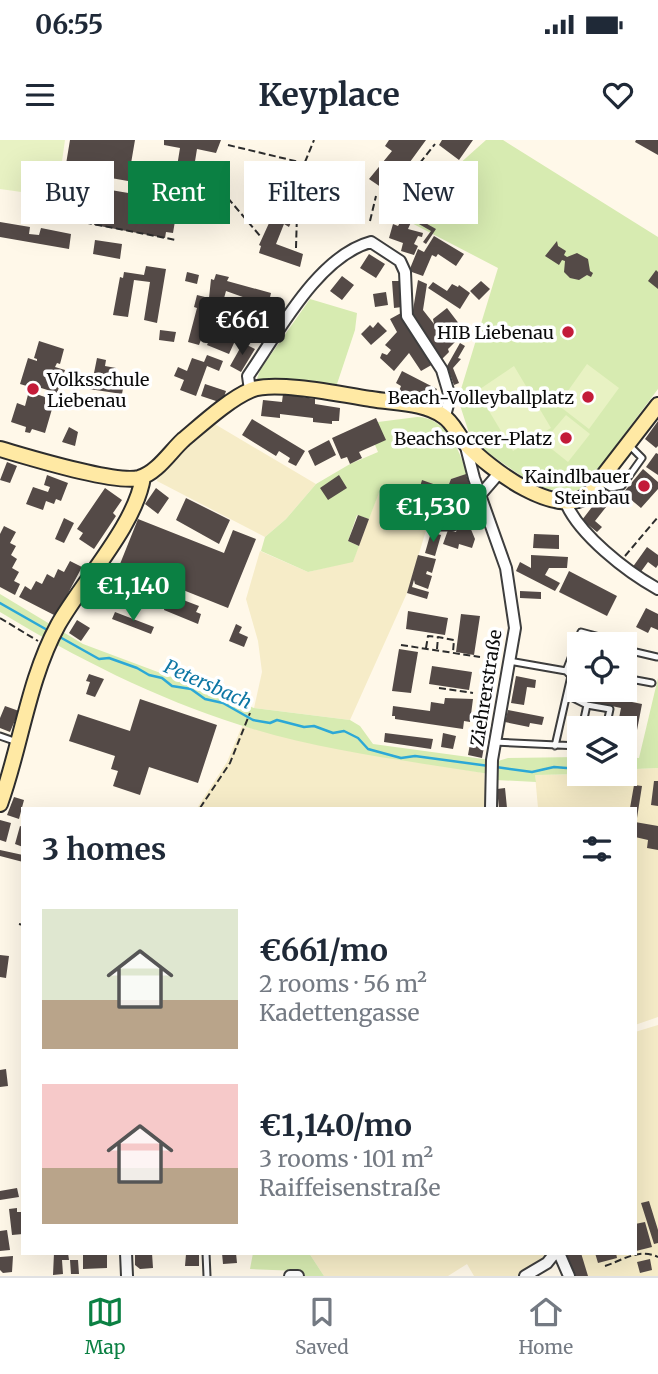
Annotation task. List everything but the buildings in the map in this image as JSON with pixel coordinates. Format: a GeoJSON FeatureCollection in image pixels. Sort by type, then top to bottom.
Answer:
{"type":"FeatureCollection","features":[{"type":"Feature","properties":{"kind":"main road"},"geometry":{"type":"LineString","coordinates":[[0,804],[49,646],[58,626],[127,520],[139,497],[143,477],[201,426],[250,390],[265,386],[307,390],[426,407],[445,416],[465,443],[500,472],[540,497],[565,501],[585,497],[658,405]]}},
{"type":"Feature","properties":{"kind":"main road"},"geometry":{"type":"LineString","coordinates":[[0,449],[122,478],[143,477]]}},
{"type":"Feature","properties":{"kind":"street"},"geometry":{"type":"LineString","coordinates":[[250,390],[248,376],[317,279],[336,260],[357,246],[371,242],[400,261],[405,272],[407,316],[442,370],[450,397],[445,416]]}},
{"type":"Feature","properties":{"kind":"street","name":"Ziehrerstraße"},"geometry":{"type":"LineString","coordinates":[[465,443],[506,568],[515,628],[494,741],[490,774],[491,807]]}},
{"type":"Feature","properties":{"kind":"street"},"geometry":{"type":"LineString","coordinates":[[481,494],[500,472]]}},
{"type":"Feature","properties":{"kind":"street"},"geometry":{"type":"LineString","coordinates":[[565,501],[576,522],[620,562],[658,589]]}},
{"type":"Feature","properties":{"kind":"street"},"geometry":{"type":"LineString","coordinates":[[126,1255],[127,1276]]}},
{"type":"Feature","properties":{"kind":"street"},"geometry":{"type":"LineString","coordinates":[[525,1276],[555,1255]]}},
{"type":"Feature","properties":{"kind":"street"},"geometry":{"type":"LineString","coordinates":[[558,1255],[569,1276]]}},
{"type":"Feature","properties":{"kind":"street"},"geometry":{"type":"LineString","coordinates":[[290,1276],[298,1276]]}},
{"type":"Feature","properties":{"kind":"lane"},"geometry":{"type":"LineString","coordinates":[[599,481],[611,488],[622,486],[642,458],[627,444]]}},
{"type":"Feature","properties":{"kind":"lane"},"geometry":{"type":"LineString","coordinates":[[441,527],[462,525],[488,517]]}},
{"type":"Feature","properties":{"kind":"lane"},"geometry":{"type":"LineString","coordinates":[[637,652],[657,657]]}},
{"type":"Feature","properties":{"kind":"lane"},"geometry":{"type":"LineString","coordinates":[[509,661],[567,673]]}},
{"type":"Feature","properties":{"kind":"lane"},"geometry":{"type":"LineString","coordinates":[[637,680],[652,683]]}},
{"type":"Feature","properties":{"kind":"lane"},"geometry":{"type":"LineString","coordinates":[[555,746],[567,695]]}},
{"type":"Feature","properties":{"kind":"lane"},"geometry":{"type":"LineString","coordinates":[[581,702],[610,709],[609,716]]}},
{"type":"Feature","properties":{"kind":"lane"},"geometry":{"type":"LineString","coordinates":[[585,716],[587,705]]}},
{"type":"Feature","properties":{"kind":"lane"},"geometry":{"type":"LineString","coordinates":[[0,736],[18,742]]}},
{"type":"Feature","properties":{"kind":"lane"},"geometry":{"type":"LineString","coordinates":[[494,741],[567,746]]}},
{"type":"Feature","properties":{"kind":"lane"},"geometry":{"type":"LineString","coordinates":[[206,1255],[207,1276]]}},
{"type":"Feature","properties":{"kind":"path"},"geometry":{"type":"LineString","coordinates":[[306,161],[314,140]]}},
{"type":"Feature","properties":{"kind":"path"},"geometry":{"type":"LineString","coordinates":[[421,161],[435,144]]}},
{"type":"Feature","properties":{"kind":"path"},"geometry":{"type":"LineString","coordinates":[[228,145],[296,161]]}},
{"type":"Feature","properties":{"kind":"path"},"geometry":{"type":"LineString","coordinates":[[370,221],[376,197]]}},
{"type":"Feature","properties":{"kind":"path"},"geometry":{"type":"LineString","coordinates":[[230,201],[261,237]]}},
{"type":"Feature","properties":{"kind":"path"},"geometry":{"type":"LineString","coordinates":[[93,224],[176,240]]}},
{"type":"Feature","properties":{"kind":"path"},"geometry":{"type":"LineString","coordinates":[[296,248],[297,224]]}},
{"type":"Feature","properties":{"kind":"path"},"geometry":{"type":"LineString","coordinates":[[234,333],[270,345]]}},
{"type":"Feature","properties":{"kind":"path"},"geometry":{"type":"LineString","coordinates":[[620,562],[658,517]]}},
{"type":"Feature","properties":{"kind":"path"},"geometry":{"type":"LineString","coordinates":[[0,618],[49,646]]}},
{"type":"Feature","properties":{"kind":"path"},"geometry":{"type":"LineString","coordinates":[[426,648],[428,636],[454,640],[452,654]]}},
{"type":"Feature","properties":{"kind":"path"},"geometry":{"type":"LineString","coordinates":[[436,650],[438,637]]}},
{"type":"Feature","properties":{"kind":"path"},"geometry":{"type":"LineString","coordinates":[[401,645],[480,657]]}},
{"type":"Feature","properties":{"kind":"path"},"geometry":{"type":"LineString","coordinates":[[439,688],[473,693]]}},
{"type":"Feature","properties":{"kind":"path"},"geometry":{"type":"LineString","coordinates":[[201,807],[230,763],[250,713]]}},
{"type":"Feature","properties":{"kind":"path"},"geometry":{"type":"LineString","coordinates":[[637,1254],[648,1252],[658,1257]]}},
{"type":"Feature","properties":{"kind":"path"},"geometry":{"type":"LineString","coordinates":[[605,1266],[630,1255]]}},
{"type":"Feature","properties":{"kind":"shaded area"},"geometry":{"type":"Polygon","coordinates":[[[213,423],[316,484],[286,519],[265,537],[157,481],[158,475],[174,455],[213,423]]]}},
{"type":"Feature","properties":{"kind":"shaded area"},"geometry":{"type":"Polygon","coordinates":[[[382,484],[435,501],[407,593],[350,720],[254,708],[262,672],[258,641],[246,599],[260,551],[308,572],[353,561],[382,484]]]}},
{"type":"Feature","properties":{"kind":"shaded area"},"geometry":{"type":"Polygon","coordinates":[[[242,726],[318,744],[484,773],[486,807],[198,807],[227,762],[242,726]]]}},
{"type":"Feature","properties":{"kind":"shaded area"},"geometry":{"type":"Polygon","coordinates":[[[658,768],[658,1017],[637,1024],[637,807],[538,807],[535,775],[567,775],[567,786],[637,786],[637,769],[658,768]]]}},
{"type":"Feature","properties":{"kind":"shaded area"},"geometry":{"type":"Polygon","coordinates":[[[658,1025],[658,1276],[569,1276],[564,1255],[637,1255],[637,1031],[658,1025]]]}},
{"type":"Feature","properties":{"kind":"shaded area"},"geometry":{"type":"Polygon","coordinates":[[[310,1255],[547,1255],[518,1276],[474,1276],[467,1264],[448,1276],[324,1276],[310,1255]]]}},
{"type":"Feature","properties":{"kind":"green space"},"geometry":{"type":"Polygon","coordinates":[[[0,140],[65,140],[62,161],[21,161],[21,192],[0,189],[0,140]]]}},
{"type":"Feature","properties":{"kind":"green space"},"geometry":{"type":"Polygon","coordinates":[[[486,140],[503,140],[658,237],[658,389],[584,488],[567,493],[537,487],[481,448],[469,433],[458,399],[498,268],[413,224],[478,224],[478,161],[463,161],[486,140]]]}},
{"type":"Feature","properties":{"kind":"green space"},"geometry":{"type":"Polygon","coordinates":[[[310,299],[357,313],[355,330],[335,390],[257,379],[260,370],[310,299]]]}},
{"type":"Feature","properties":{"kind":"green space","name":"Beach-Volleyballplatz"},"geometry":{"type":"Polygon","coordinates":[[[587,364],[619,388],[589,429],[558,405],[587,364]]]}},
{"type":"Feature","properties":{"kind":"green space"},"geometry":{"type":"Polygon","coordinates":[[[514,366],[551,428],[513,451],[477,391],[514,366]]]}},
{"type":"Feature","properties":{"kind":"green space","name":"Beachsoccer-Platz"},"geometry":{"type":"Polygon","coordinates":[[[566,415],[590,434],[568,462],[543,442],[566,415]]]}},
{"type":"Feature","properties":{"kind":"green space"},"geometry":{"type":"Polygon","coordinates":[[[427,418],[443,428],[455,445],[467,474],[451,479],[443,499],[446,509],[431,514],[434,501],[382,485],[369,519],[357,515],[348,541],[359,546],[353,562],[308,572],[261,551],[265,537],[286,519],[316,484],[350,464],[378,452],[375,445],[378,422],[427,418]]]}},
{"type":"Feature","properties":{"kind":"green space"},"geometry":{"type":"Polygon","coordinates":[[[0,594],[83,644],[254,708],[350,720],[360,726],[373,744],[498,761],[508,758],[567,757],[567,774],[535,775],[536,782],[496,780],[496,775],[335,749],[271,734],[208,714],[147,690],[0,612],[0,594]]]}},
{"type":"Feature","properties":{"kind":"green space"},"geometry":{"type":"Polygon","coordinates":[[[658,678],[658,768],[637,769],[658,678]]]}},
{"type":"Feature","properties":{"kind":"green space"},"geometry":{"type":"Polygon","coordinates":[[[253,1255],[310,1255],[324,1276],[300,1276],[298,1271],[250,1269],[253,1255]]]}},
{"type":"Feature","properties":{"kind":"waterway","name":"Petersbach"},"geometry":{"type":"LineString","coordinates":[[0,603],[49,631]]}},
{"type":"Feature","properties":{"kind":"waterway","name":"Petersbach"},"geometry":{"type":"LineString","coordinates":[[58,636],[99,659],[109,658],[162,678],[172,686],[191,689],[205,699],[223,703],[253,720],[270,723],[277,720],[304,727],[314,726],[333,733],[344,731],[358,738],[368,749],[401,758],[415,756],[489,766]]}},
{"type":"Feature","properties":{"kind":"waterway","name":"Petersbach"},"geometry":{"type":"LineString","coordinates":[[496,767],[532,772],[554,767],[567,768]]}},
{"type":"Feature","properties":{"kind":"place","name":"HIB Liebenau"},"geometry":{"type":"Point","coordinates":[568,332]}},
{"type":"Feature","properties":{"kind":"place","name":"Volksschule Liebenau"},"geometry":{"type":"Point","coordinates":[33,389]}},
{"type":"Feature","properties":{"kind":"place","name":"Beach-Volleyballplatz"},"geometry":{"type":"Point","coordinates":[588,397]}},
{"type":"Feature","properties":{"kind":"place","name":"Beachsoccer-Platz"},"geometry":{"type":"Point","coordinates":[566,438]}},
{"type":"Feature","properties":{"kind":"place","name":"Kaindlbauer Steinbau"},"geometry":{"type":"Point","coordinates":[644,486]}}]}
